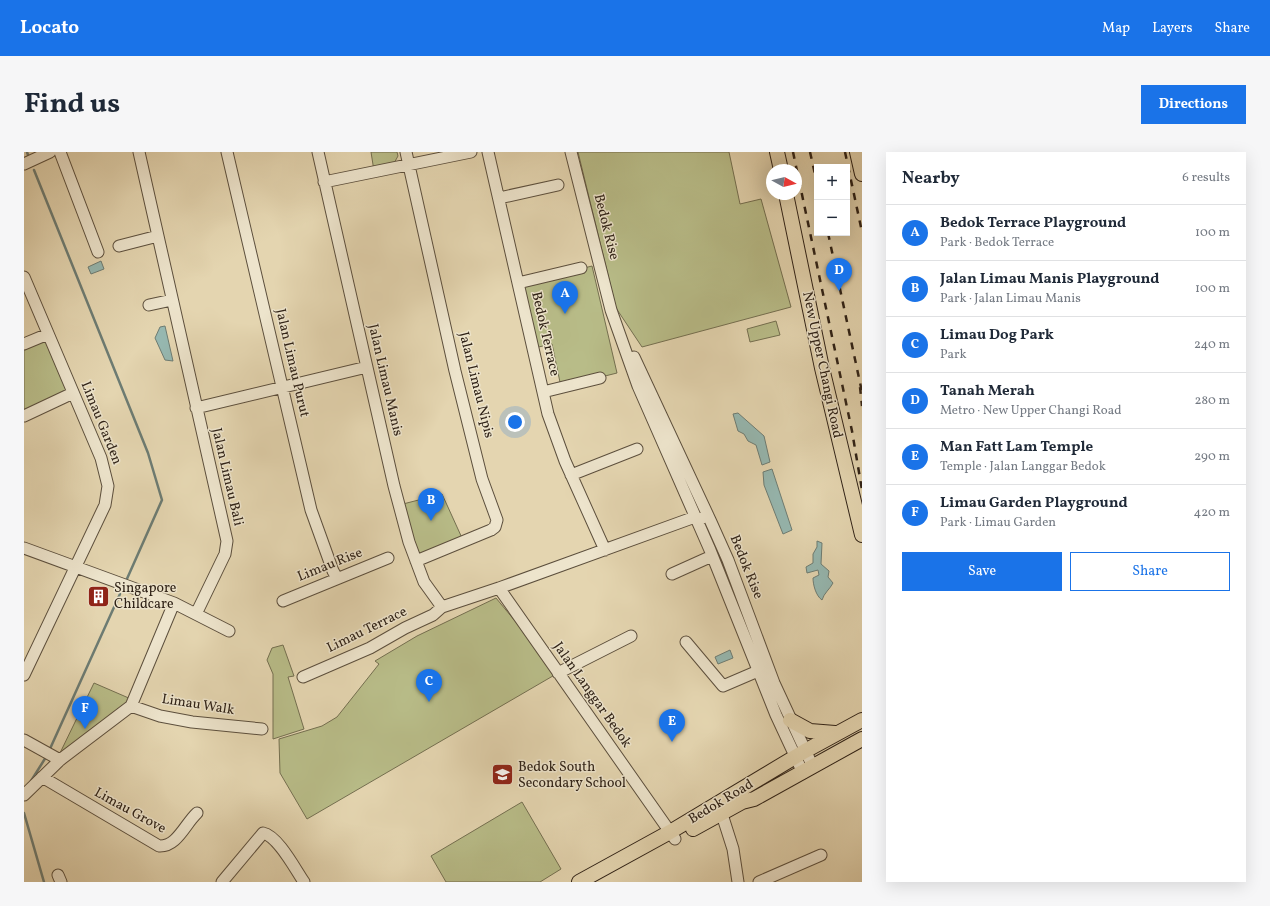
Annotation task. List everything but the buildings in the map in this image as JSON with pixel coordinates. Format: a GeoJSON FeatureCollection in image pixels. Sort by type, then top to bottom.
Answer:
{"type":"FeatureCollection","features":[{"type":"Feature","properties":{"kind":"main road"},"geometry":{"type":"LineString","coordinates":[[777,152],[780,164]]}},
{"type":"Feature","properties":{"kind":"main road"},"geometry":{"type":"LineString","coordinates":[[857,152],[862,174]]}},
{"type":"Feature","properties":{"kind":"main road","name":"New Upper Changi Road"},"geometry":{"type":"LineString","coordinates":[[787,200],[822,368],[862,535]]}},
{"type":"Feature","properties":{"kind":"main road"},"geometry":{"type":"LineString","coordinates":[[790,720],[810,731],[835,733]]}},
{"type":"Feature","properties":{"kind":"main road","name":"Bedok Road"},"geometry":{"type":"LineString","coordinates":[[594,882],[720,808],[800,754],[835,733],[862,720]]}},
{"type":"Feature","properties":{"kind":"main road","name":"Bedok Road"},"geometry":{"type":"LineString","coordinates":[[720,808],[754,799],[862,740]]}},
{"type":"Feature","properties":{"kind":"main road","name":"Bedok Road"},"geometry":{"type":"LineString","coordinates":[[579,882],[672,835]]}},
{"type":"Feature","properties":{"kind":"street"},"geometry":{"type":"LineString","coordinates":[[30,162],[50,152]]}},
{"type":"Feature","properties":{"kind":"street"},"geometry":{"type":"LineString","coordinates":[[60,152],[98,252]]}},
{"type":"Feature","properties":{"kind":"street","name":"Jalan Limau Bali"},"geometry":{"type":"LineString","coordinates":[[139,152],[227,541],[225,554],[196,614]]}},
{"type":"Feature","properties":{"kind":"street","name":"Jalan Limau Purut"},"geometry":{"type":"LineString","coordinates":[[227,152],[311,510],[333,571],[337,578]]}},
{"type":"Feature","properties":{"kind":"street","name":"Jalan Limau Manis"},"geometry":{"type":"LineString","coordinates":[[318,152],[394,486],[409,542],[424,582],[442,607]]}},
{"type":"Feature","properties":{"kind":"street"},"geometry":{"type":"LineString","coordinates":[[406,152],[409,165]]}},
{"type":"Feature","properties":{"kind":"street"},"geometry":{"type":"LineString","coordinates":[[324,182],[471,152]]}},
{"type":"Feature","properties":{"kind":"street","name":"Bedok Terrace"},"geometry":{"type":"LineString","coordinates":[[488,152],[543,392],[554,433],[571,476],[605,550]]}},
{"type":"Feature","properties":{"kind":"street","name":"Bedok Rise"},"geometry":{"type":"LineString","coordinates":[[571,152],[611,310],[641,392],[712,556],[758,671],[808,770]]}},
{"type":"Feature","properties":{"kind":"street","name":"Jalan Limau Nipis"},"geometry":{"type":"LineString","coordinates":[[409,165],[455,371],[482,478],[497,520],[495,527],[491,530],[416,561]]}},
{"type":"Feature","properties":{"kind":"street"},"geometry":{"type":"LineString","coordinates":[[499,198],[558,185]]}},
{"type":"Feature","properties":{"kind":"street"},"geometry":{"type":"LineString","coordinates":[[119,246],[158,236]]}},
{"type":"Feature","properties":{"kind":"street","name":"Bedok Terrace"},"geometry":{"type":"LineString","coordinates":[[518,283],[582,268]]}},
{"type":"Feature","properties":{"kind":"street","name":"Limau Garden"},"geometry":{"type":"LineString","coordinates":[[24,277],[101,458],[108,486],[105,505],[24,675]]}},
{"type":"Feature","properties":{"kind":"street"},"geometry":{"type":"LineString","coordinates":[[149,305],[172,300]]}},
{"type":"Feature","properties":{"kind":"street","name":"Bedok Rise"},"geometry":{"type":"LineString","coordinates":[[611,310],[711,522],[790,720],[800,754]]}},
{"type":"Feature","properties":{"kind":"street"},"geometry":{"type":"LineString","coordinates":[[24,344],[48,334]]}},
{"type":"Feature","properties":{"kind":"street"},"geometry":{"type":"LineString","coordinates":[[196,408],[367,367]]}},
{"type":"Feature","properties":{"kind":"street","name":"Bedok Terrace"},"geometry":{"type":"LineString","coordinates":[[543,392],[600,378]]}},
{"type":"Feature","properties":{"kind":"street"},"geometry":{"type":"LineString","coordinates":[[641,392],[641,384],[645,380]]}},
{"type":"Feature","properties":{"kind":"street"},"geometry":{"type":"LineString","coordinates":[[24,416],[73,393]]}},
{"type":"Feature","properties":{"kind":"street"},"geometry":{"type":"LineString","coordinates":[[571,476],[637,449]]}},
{"type":"Feature","properties":{"kind":"street"},"geometry":{"type":"LineString","coordinates":[[442,607],[499,588],[695,517],[711,522]]}},
{"type":"Feature","properties":{"kind":"street"},"geometry":{"type":"LineString","coordinates":[[24,548],[174,603],[229,631]]}},
{"type":"Feature","properties":{"kind":"street","name":"Bedok Rise"},"geometry":{"type":"LineString","coordinates":[[672,574],[712,556]]}},
{"type":"Feature","properties":{"kind":"street","name":"Limau Rise"},"geometry":{"type":"LineString","coordinates":[[283,601],[388,558]]}},
{"type":"Feature","properties":{"kind":"street","name":"Jalan Langgar Bedok"},"geometry":{"type":"LineString","coordinates":[[499,588],[672,835]]}},
{"type":"Feature","properties":{"kind":"street"},"geometry":{"type":"LineString","coordinates":[[24,795],[60,760],[131,706],[174,603]]}},
{"type":"Feature","properties":{"kind":"street","name":"Limau Terrace"},"geometry":{"type":"LineString","coordinates":[[303,677],[370,648],[405,628],[433,615],[442,607]]}},
{"type":"Feature","properties":{"kind":"street"},"geometry":{"type":"LineString","coordinates":[[558,673],[632,636]]}},
{"type":"Feature","properties":{"kind":"street"},"geometry":{"type":"LineString","coordinates":[[686,642],[723,686],[758,671]]}},
{"type":"Feature","properties":{"kind":"street","name":"Limau Walk"},"geometry":{"type":"LineString","coordinates":[[131,706],[160,716],[192,722],[262,729]]}},
{"type":"Feature","properties":{"kind":"street"},"geometry":{"type":"LineString","coordinates":[[24,740],[60,760]]}},
{"type":"Feature","properties":{"kind":"street","name":"Limau Grove"},"geometry":{"type":"LineString","coordinates":[[42,777],[159,846],[169,845],[176,839],[196,813]]}},
{"type":"Feature","properties":{"kind":"street"},"geometry":{"type":"LineString","coordinates":[[720,808],[733,849],[738,882]]}},
{"type":"Feature","properties":{"kind":"street"},"geometry":{"type":"LineString","coordinates":[[222,882],[262,833],[266,833],[274,840],[304,882]]}},
{"type":"Feature","properties":{"kind":"street"},"geometry":{"type":"LineString","coordinates":[[759,882],[821,855]]}},
{"type":"Feature","properties":{"kind":"green space"},"geometry":{"type":"Polygon","coordinates":[[[371,152],[397,152],[398,156],[393,165],[374,171],[371,152]]]}},
{"type":"Feature","properties":{"kind":"green space"},"geometry":{"type":"Polygon","coordinates":[[[578,152],[729,152],[740,204],[761,199],[791,307],[642,347],[616,308],[578,152]]]}},
{"type":"Feature","properties":{"kind":"green space"},"geometry":{"type":"Polygon","coordinates":[[[592,266],[617,373],[561,387],[552,344],[534,348],[520,284],[592,266]]]}},
{"type":"Feature","properties":{"kind":"green space"},"geometry":{"type":"Polygon","coordinates":[[[776,321],[780,335],[750,342],[747,329],[776,321]]]}},
{"type":"Feature","properties":{"kind":"green space"},"geometry":{"type":"Polygon","coordinates":[[[44,337],[71,397],[24,415],[24,346],[44,337]]]}},
{"type":"Feature","properties":{"kind":"green space"},"geometry":{"type":"Polygon","coordinates":[[[442,494],[462,538],[418,555],[403,504],[442,494]]]}},
{"type":"Feature","properties":{"kind":"green space"},"geometry":{"type":"Polygon","coordinates":[[[496,598],[558,673],[307,819],[280,773],[279,739],[322,726],[337,717],[379,664],[375,661],[417,636],[496,598]]]}},
{"type":"Feature","properties":{"kind":"green space"},"geometry":{"type":"Polygon","coordinates":[[[283,645],[294,676],[288,677],[304,729],[273,739],[273,674],[267,660],[272,648],[283,645]]]}},
{"type":"Feature","properties":{"kind":"green space"},"geometry":{"type":"Polygon","coordinates":[[[94,683],[131,699],[60,753],[94,683]]]}},
{"type":"Feature","properties":{"kind":"green space"},"geometry":{"type":"Polygon","coordinates":[[[522,802],[561,869],[540,882],[446,882],[431,856],[522,802]]]}},
{"type":"Feature","properties":{"kind":"water"},"geometry":{"type":"Polygon","coordinates":[[[101,261],[104,269],[91,274],[88,267],[101,261]]]}},
{"type":"Feature","properties":{"kind":"water"},"geometry":{"type":"Polygon","coordinates":[[[165,326],[173,361],[165,360],[155,338],[160,327],[165,326]]]}},
{"type":"Feature","properties":{"kind":"water"},"geometry":{"type":"Polygon","coordinates":[[[738,413],[764,436],[770,462],[762,465],[756,445],[748,441],[744,434],[738,431],[733,414],[738,413]]]}},
{"type":"Feature","properties":{"kind":"water"},"geometry":{"type":"Polygon","coordinates":[[[772,469],[792,530],[783,534],[764,485],[763,472],[772,469]]]}},
{"type":"Feature","properties":{"kind":"water"},"geometry":{"type":"Polygon","coordinates":[[[817,541],[822,543],[821,564],[829,571],[828,577],[833,583],[822,600],[814,587],[813,581],[813,578],[819,575],[818,570],[807,573],[806,567],[813,563],[813,554],[817,547],[817,541]]]}},
{"type":"Feature","properties":{"kind":"water"},"geometry":{"type":"Polygon","coordinates":[[[730,650],[733,658],[718,664],[715,657],[730,650]]]}},
{"type":"Feature","properties":{"kind":"waterway"},"geometry":{"type":"LineString","coordinates":[[34,170],[148,453],[162,500],[126,581]]}},
{"type":"Feature","properties":{"kind":"waterway"},"geometry":{"type":"LineString","coordinates":[[49,751],[120,594]]}},
{"type":"Feature","properties":{"kind":"waterway"},"geometry":{"type":"LineString","coordinates":[[31,781],[46,757]]}},
{"type":"Feature","properties":{"kind":"waterway"},"geometry":{"type":"LineString","coordinates":[[24,813],[44,882]]}},
{"type":"Feature","properties":{"kind":"railway"},"geometry":{"type":"LineString","coordinates":[[793,152],[852,431],[862,490]]}},
{"type":"Feature","properties":{"kind":"railway"},"geometry":{"type":"LineString","coordinates":[[810,152],[814,170]]}},
{"type":"Feature","properties":{"kind":"railway"},"geometry":{"type":"LineString","coordinates":[[845,152],[862,232]]}},
{"type":"Feature","properties":{"kind":"railway"},"geometry":{"type":"LineString","coordinates":[[829,236],[862,392]]}},
{"type":"Feature","properties":{"kind":"railway"},"geometry":{"type":"LineString","coordinates":[[860,387],[862,406]]}},
{"type":"Feature","properties":{"kind":"place","name":"Tanah Merah"},"geometry":{"type":"Point","coordinates":[839,291]}},
{"type":"Feature","properties":{"kind":"place","name":"Bedok Terrace Playground"},"geometry":{"type":"Point","coordinates":[565,314]}},
{"type":"Feature","properties":{"kind":"place","name":"Jalan Limau Manis Playground"},"geometry":{"type":"Point","coordinates":[431,521]}},
{"type":"Feature","properties":{"kind":"place","name":"Singapore Childcare"},"geometry":{"type":"Point","coordinates":[99,596]}},
{"type":"Feature","properties":{"kind":"place","name":"Limau Dog Park"},"geometry":{"type":"Point","coordinates":[429,702]}},
{"type":"Feature","properties":{"kind":"place","name":"Limau Garden Playground"},"geometry":{"type":"Point","coordinates":[85,729]}},
{"type":"Feature","properties":{"kind":"place","name":"Man Fatt Lam Temple"},"geometry":{"type":"Point","coordinates":[672,742]}},
{"type":"Feature","properties":{"kind":"place","name":"Bedok South Secondary School"},"geometry":{"type":"Point","coordinates":[502,775]}}]}
